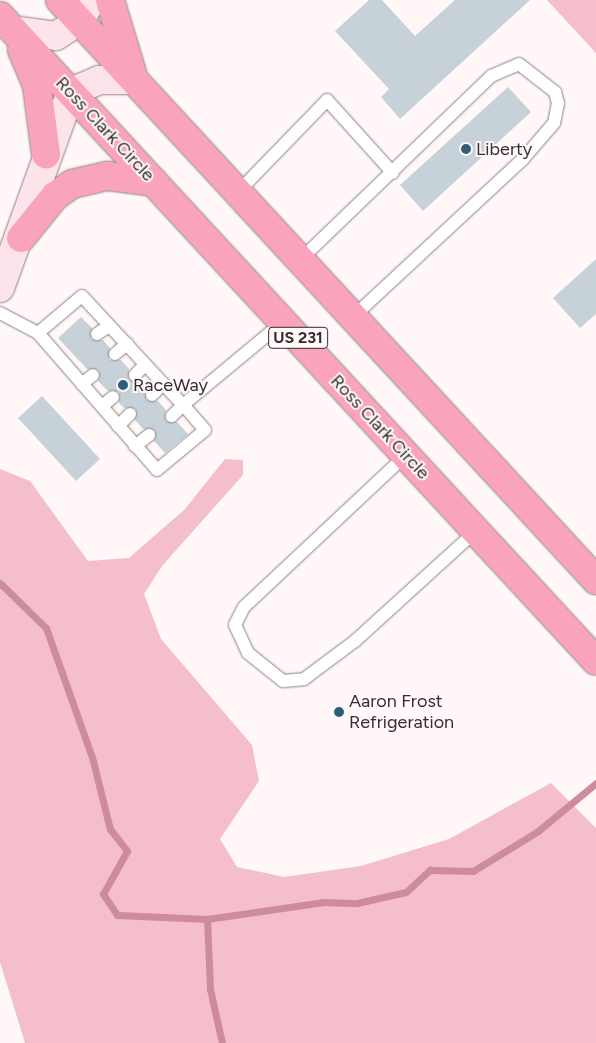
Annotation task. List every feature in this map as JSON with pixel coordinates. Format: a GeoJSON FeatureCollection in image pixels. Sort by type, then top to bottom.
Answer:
{"type":"FeatureCollection","features":[{"type":"Feature","properties":{"kind":"highway","name":"US 231"},"geometry":{"type":"LineString","coordinates":[[60,0],[86,10],[134,80],[596,580]]}},
{"type":"Feature","properties":{"kind":"highway"},"geometry":{"type":"LineString","coordinates":[[110,0],[134,80]]}},
{"type":"Feature","properties":{"kind":"highway"},"geometry":{"type":"LineString","coordinates":[[7,23],[37,86],[46,154]]}},
{"type":"Feature","properties":{"kind":"highway","name":"Ross Clark Circle"},"geometry":{"type":"LineString","coordinates":[[7,23],[596,661]]}},
{"type":"Feature","properties":{"kind":"highway"},"geometry":{"type":"LineString","coordinates":[[21,238],[55,196],[72,184],[108,176],[154,182]]}},
{"type":"Feature","properties":{"kind":"street"},"geometry":{"type":"LineString","coordinates":[[7,23],[56,36],[86,10]]}},
{"type":"Feature","properties":{"kind":"street"},"geometry":{"type":"LineString","coordinates":[[0,288],[21,238],[28,200],[71,92],[99,80],[134,80]]}},
{"type":"Feature","properties":{"kind":"lane"},"geometry":{"type":"LineString","coordinates":[[300,260],[393,173],[490,76],[507,67],[519,64],[555,92],[558,103],[554,124],[523,158],[353,317]]}},
{"type":"Feature","properties":{"kind":"lane"},"geometry":{"type":"LineString","coordinates":[[238,192],[327,100],[393,173]]}},
{"type":"Feature","properties":{"kind":"lane"},"geometry":{"type":"LineString","coordinates":[[0,313],[38,333],[68,357],[82,384],[157,470],[205,430],[82,296],[38,333]]}},
{"type":"Feature","properties":{"kind":"lane"},"geometry":{"type":"LineString","coordinates":[[172,416],[283,322]]}},
{"type":"Feature","properties":{"kind":"lane"},"geometry":{"type":"LineString","coordinates":[[98,334],[110,326]]}},
{"type":"Feature","properties":{"kind":"lane"},"geometry":{"type":"LineString","coordinates":[[115,354],[127,344]]}},
{"type":"Feature","properties":{"kind":"lane"},"geometry":{"type":"LineString","coordinates":[[134,375],[145,365]]}},
{"type":"Feature","properties":{"kind":"lane"},"geometry":{"type":"LineString","coordinates":[[82,384],[93,375]]}},
{"type":"Feature","properties":{"kind":"lane"},"geometry":{"type":"LineString","coordinates":[[152,395],[163,384]]}},
{"type":"Feature","properties":{"kind":"lane"},"geometry":{"type":"LineString","coordinates":[[102,406],[113,397]]}},
{"type":"Feature","properties":{"kind":"lane"},"geometry":{"type":"LineString","coordinates":[[118,426],[130,414]]}},
{"type":"Feature","properties":{"kind":"lane"},"geometry":{"type":"LineString","coordinates":[[135,446],[150,436]]}},
{"type":"Feature","properties":{"kind":"lane"},"geometry":{"type":"LineString","coordinates":[[406,455],[244,607],[235,625],[248,653],[283,681],[304,679],[355,641],[476,531]]}},
{"type":"Feature","properties":{"kind":"shaded area"},"geometry":{"type":"Polygon","coordinates":[[[547,0],[596,0],[596,53],[547,0]]]}},
{"type":"Feature","properties":{"kind":"shaded area"},"geometry":{"type":"Polygon","coordinates":[[[225,459],[243,460],[243,475],[162,566],[144,594],[161,639],[252,745],[259,781],[220,839],[237,867],[284,877],[361,866],[449,839],[551,783],[596,828],[596,1043],[25,1043],[0,962],[0,469],[30,481],[88,561],[129,558],[185,509],[225,459]]]}},
{"type":"Feature","properties":{"kind":"building"},"geometry":{"type":"Polygon","coordinates":[[[369,0],[382,0],[415,36],[455,0],[530,0],[400,119],[381,97],[389,89],[335,31],[369,0]]]}},
{"type":"Feature","properties":{"kind":"building","name":"Liberty"},"geometry":{"type":"Polygon","coordinates":[[[508,87],[531,112],[423,211],[400,185],[508,87]]]}},
{"type":"Feature","properties":{"kind":"building"},"geometry":{"type":"Polygon","coordinates":[[[596,259],[596,314],[580,328],[553,298],[596,259]]]}},
{"type":"Feature","properties":{"kind":"building","name":"RaceWay"},"geometry":{"type":"Polygon","coordinates":[[[81,317],[92,328],[91,339],[103,340],[110,348],[109,360],[121,360],[129,369],[129,380],[140,381],[147,389],[146,400],[158,401],[166,410],[166,421],[177,422],[188,434],[165,453],[154,441],[155,430],[143,429],[135,420],[136,409],[124,408],[119,403],[119,392],[108,391],[98,381],[99,370],[87,369],[58,338],[81,317]]]}},
{"type":"Feature","properties":{"kind":"building"},"geometry":{"type":"Polygon","coordinates":[[[42,396],[100,459],[76,481],[18,418],[42,396]]]}},
{"type":"Feature","properties":{"kind":"waterway"},"geometry":{"type":"LineString","coordinates":[[0,583],[46,628],[92,757],[110,829],[127,851],[103,894],[117,915],[207,919],[324,902],[357,903],[406,892],[430,870],[473,871],[538,831],[596,783]]}},
{"type":"Feature","properties":{"kind":"waterway"},"geometry":{"type":"LineString","coordinates":[[207,919],[210,989],[222,1043]]}},
{"type":"Feature","properties":{"kind":"place","name":"Liberty"},"geometry":{"type":"Point","coordinates":[466,149]}},
{"type":"Feature","properties":{"kind":"place","name":"RaceWay"},"geometry":{"type":"Point","coordinates":[123,385]}},
{"type":"Feature","properties":{"kind":"place","name":"Aaron Frost Refrigeration"},"geometry":{"type":"Point","coordinates":[339,712]}}]}
